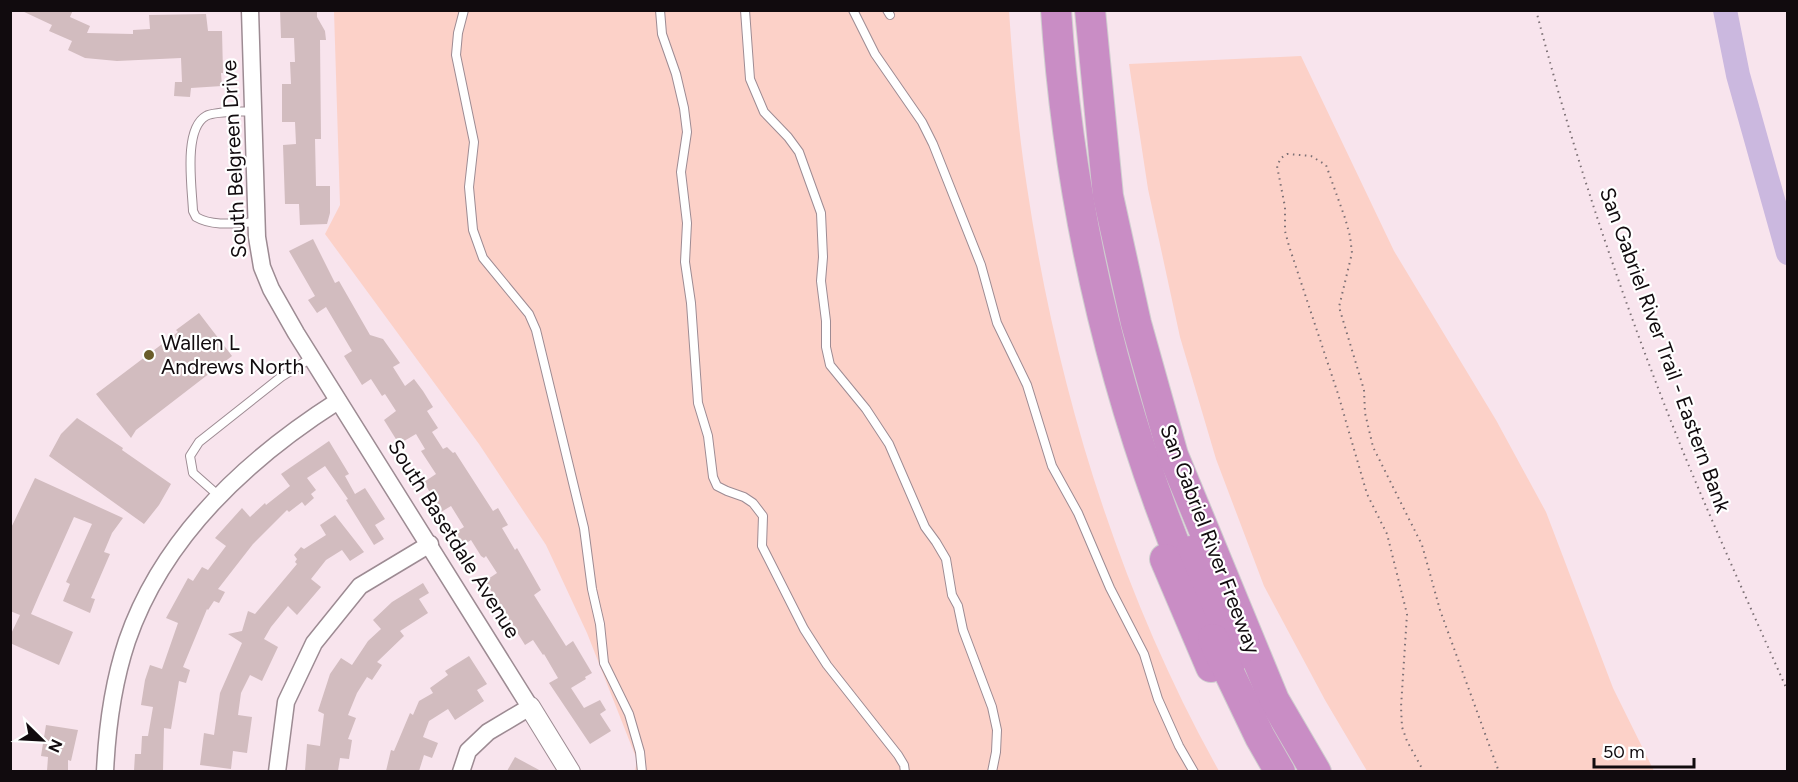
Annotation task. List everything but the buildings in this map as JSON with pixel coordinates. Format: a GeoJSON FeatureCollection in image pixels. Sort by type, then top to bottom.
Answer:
{"type":"FeatureCollection","features":[{"type":"Feature","properties":{"kind":"highway"},"geometry":{"type":"LineString","coordinates":[[1044,10],[1049,79],[1062,175],[1080,273],[1107,382],[1130,460],[1167,563],[1209,663],[1264,771]]}},
{"type":"Feature","properties":{"kind":"highway"},"geometry":{"type":"LineString","coordinates":[[1056,10],[1060,58],[1082,219],[1116,370],[1167,527],[1220,655],[1260,737],[1280,771]]}},
{"type":"Feature","properties":{"kind":"highway"},"geometry":{"type":"LineString","coordinates":[[1069,10],[1083,141],[1094,208],[1108,279],[1148,428],[1176,512],[1214,611],[1294,771]]}},
{"type":"Feature","properties":{"kind":"highway","name":"San Gabriel River Freeway"},"geometry":{"type":"LineString","coordinates":[[1089,10],[1108,196],[1136,323],[1173,455],[1274,700],[1316,771]]}},
{"type":"Feature","properties":{"kind":"street","name":"South Belgreen Drive"},"geometry":{"type":"LineString","coordinates":[[250,10],[257,237],[262,267],[271,289],[296,333]]}},
{"type":"Feature","properties":{"kind":"street","name":"South Basetdale Avenue"},"geometry":{"type":"LineString","coordinates":[[296,333],[570,771]]}},
{"type":"Feature","properties":{"kind":"street"},"geometry":{"type":"LineString","coordinates":[[105,771],[111,712],[127,641],[159,571],[184,534],[257,459],[297,427],[338,401]]}},
{"type":"Feature","properties":{"kind":"street"},"geometry":{"type":"LineString","coordinates":[[277,771],[286,702],[314,643],[360,586],[430,544]]}},
{"type":"Feature","properties":{"kind":"street"},"geometry":{"type":"LineString","coordinates":[[461,771],[468,751],[489,732],[530,707]]}},
{"type":"Feature","properties":{"kind":"lane"},"geometry":{"type":"LineString","coordinates":[[464,10],[458,33],[456,55],[474,142],[469,187],[473,230],[483,258],[528,314],[536,330],[584,528],[604,663],[629,714],[640,752],[642,771]]}},
{"type":"Feature","properties":{"kind":"lane"},"geometry":{"type":"LineString","coordinates":[[660,10],[662,34],[676,74],[687,132],[681,172],[687,223],[685,262],[691,303],[698,403],[708,436],[713,477],[717,486],[744,497],[753,503],[763,516],[762,546],[804,629],[827,665],[898,755],[905,771]]}},
{"type":"Feature","properties":{"kind":"lane"},"geometry":{"type":"LineString","coordinates":[[745,10],[750,79],[765,112],[799,152],[821,213],[823,258],[821,281],[826,321],[826,346],[830,365],[866,409],[889,444],[925,527],[946,559],[952,595],[958,606],[963,630],[992,707],[997,730],[992,771]]}},
{"type":"Feature","properties":{"kind":"lane"},"geometry":{"type":"LineString","coordinates":[[853,10],[875,54],[922,122],[933,144],[981,265],[997,323],[1026,385],[1052,466],[1078,513],[1110,588],[1143,654],[1168,722],[1194,771]]}},
{"type":"Feature","properties":{"kind":"lane"},"geometry":{"type":"LineString","coordinates":[[253,111],[207,115],[197,123],[191,138],[193,211],[196,217],[208,221],[257,222]]}},
{"type":"Feature","properties":{"kind":"lane"},"geometry":{"type":"LineString","coordinates":[[219,496],[193,473],[190,456],[199,442],[281,377],[310,358]]}},
{"type":"Feature","properties":{"kind":"path","name":"San Gabriel River Trail - Eastern Bank"},"geometry":{"type":"LineString","coordinates":[[1536,10],[1587,186],[1642,344],[1693,475],[1788,692]]}},
{"type":"Feature","properties":{"kind":"path"},"geometry":{"type":"LineString","coordinates":[[1424,771],[1402,727],[1401,707],[1407,614],[1387,534],[1367,494],[1338,393],[1288,246],[1285,231],[1285,207],[1277,166],[1281,158],[1287,154],[1311,156],[1326,165],[1345,218],[1352,253],[1339,306],[1364,390],[1365,413],[1374,447],[1422,545],[1440,610],[1499,771]]}},
{"type":"Feature","properties":{"kind":"shaded area"},"geometry":{"type":"Polygon","coordinates":[[[334,11],[1009,11],[1016,99],[1027,187],[1056,339],[1075,414],[1122,561],[1151,633],[1183,703],[1219,771],[635,771],[637,760],[587,633],[546,545],[479,444],[325,234],[340,205],[334,11]]]}},
{"type":"Feature","properties":{"kind":"shaded area"},"geometry":{"type":"Polygon","coordinates":[[[1301,56],[1394,251],[1496,420],[1546,512],[1613,688],[1654,771],[1367,771],[1325,700],[1264,586],[1216,459],[1180,337],[1148,189],[1129,64],[1301,56]]]}},
{"type":"Feature","properties":{"kind":"waterway"},"geometry":{"type":"LineString","coordinates":[[1725,10],[1738,75],[1788,253]]}},
{"type":"Feature","properties":{"kind":"place","name":"Wallen L Andrews North"},"geometry":{"type":"Point","coordinates":[149,355]}}]}
